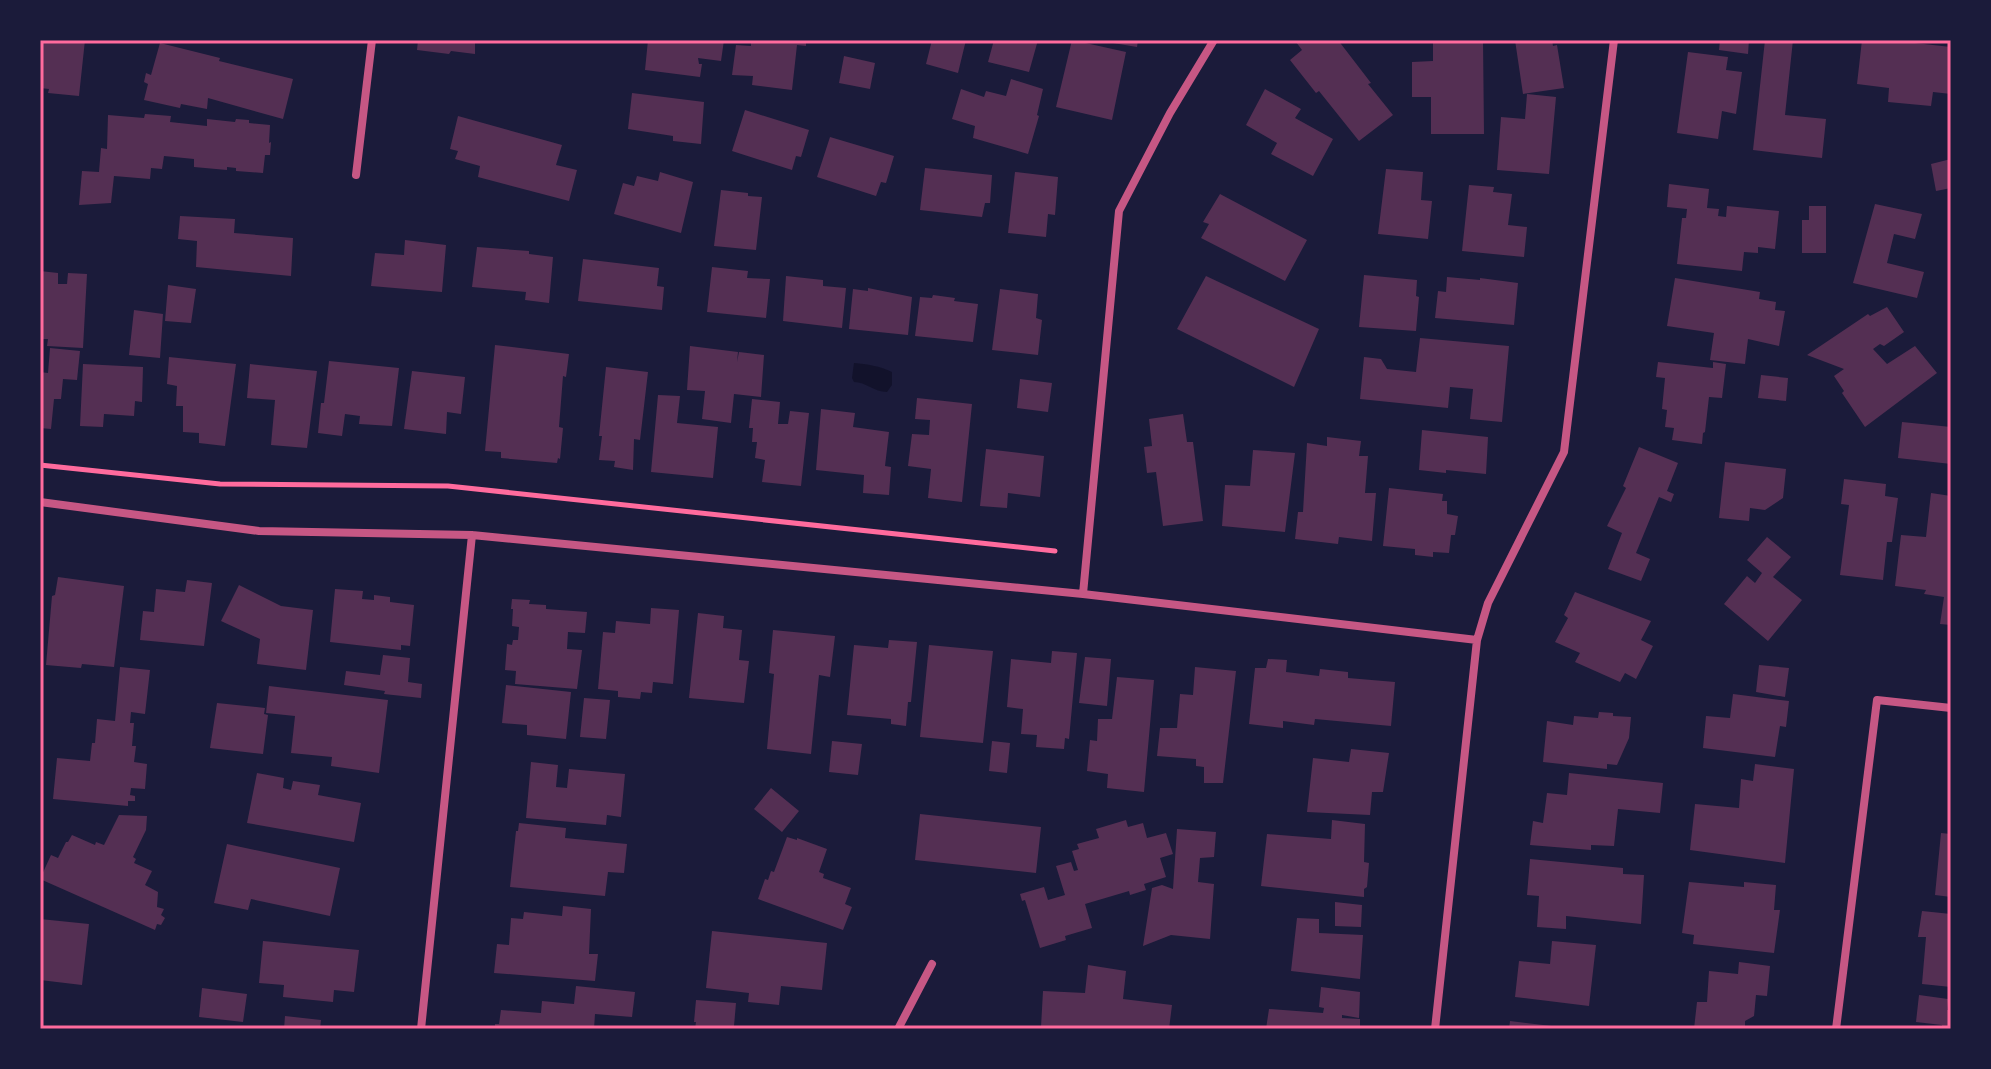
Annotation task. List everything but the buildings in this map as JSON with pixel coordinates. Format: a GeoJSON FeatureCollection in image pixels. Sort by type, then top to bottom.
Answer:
{"type":"FeatureCollection","features":[{"type":"Feature","properties":{"kind":"street"},"geometry":{"type":"LineString","coordinates":[[356,175],[372,40]]}},
{"type":"Feature","properties":{"kind":"street"},"geometry":{"type":"LineString","coordinates":[[1083,594],[1119,211],[1170,113],[1214,40]]}},
{"type":"Feature","properties":{"kind":"street"},"geometry":{"type":"LineString","coordinates":[[1435,1029],[1477,640],[1488,603],[1564,452],[1614,40]]}},
{"type":"Feature","properties":{"kind":"street"},"geometry":{"type":"LineString","coordinates":[[40,502],[259,531],[472,535],[1083,594],[1477,640]]}},
{"type":"Feature","properties":{"kind":"street"},"geometry":{"type":"LineString","coordinates":[[421,1029],[472,535]]}},
{"type":"Feature","properties":{"kind":"street"},"geometry":{"type":"LineString","coordinates":[[1836,1029],[1877,700],[1951,708]]}},
{"type":"Feature","properties":{"kind":"street"},"geometry":{"type":"LineString","coordinates":[[898,1029],[932,964]]}},
{"type":"Feature","properties":{"kind":"path"},"geometry":{"type":"LineString","coordinates":[[40,465],[220,484],[448,486],[1055,551]]}},
{"type":"Feature","properties":{"kind":"shaded area"},"geometry":{"type":"Polygon","coordinates":[[[854,363],[892,372],[892,385],[887,392],[854,382],[854,363]]]}}]}
